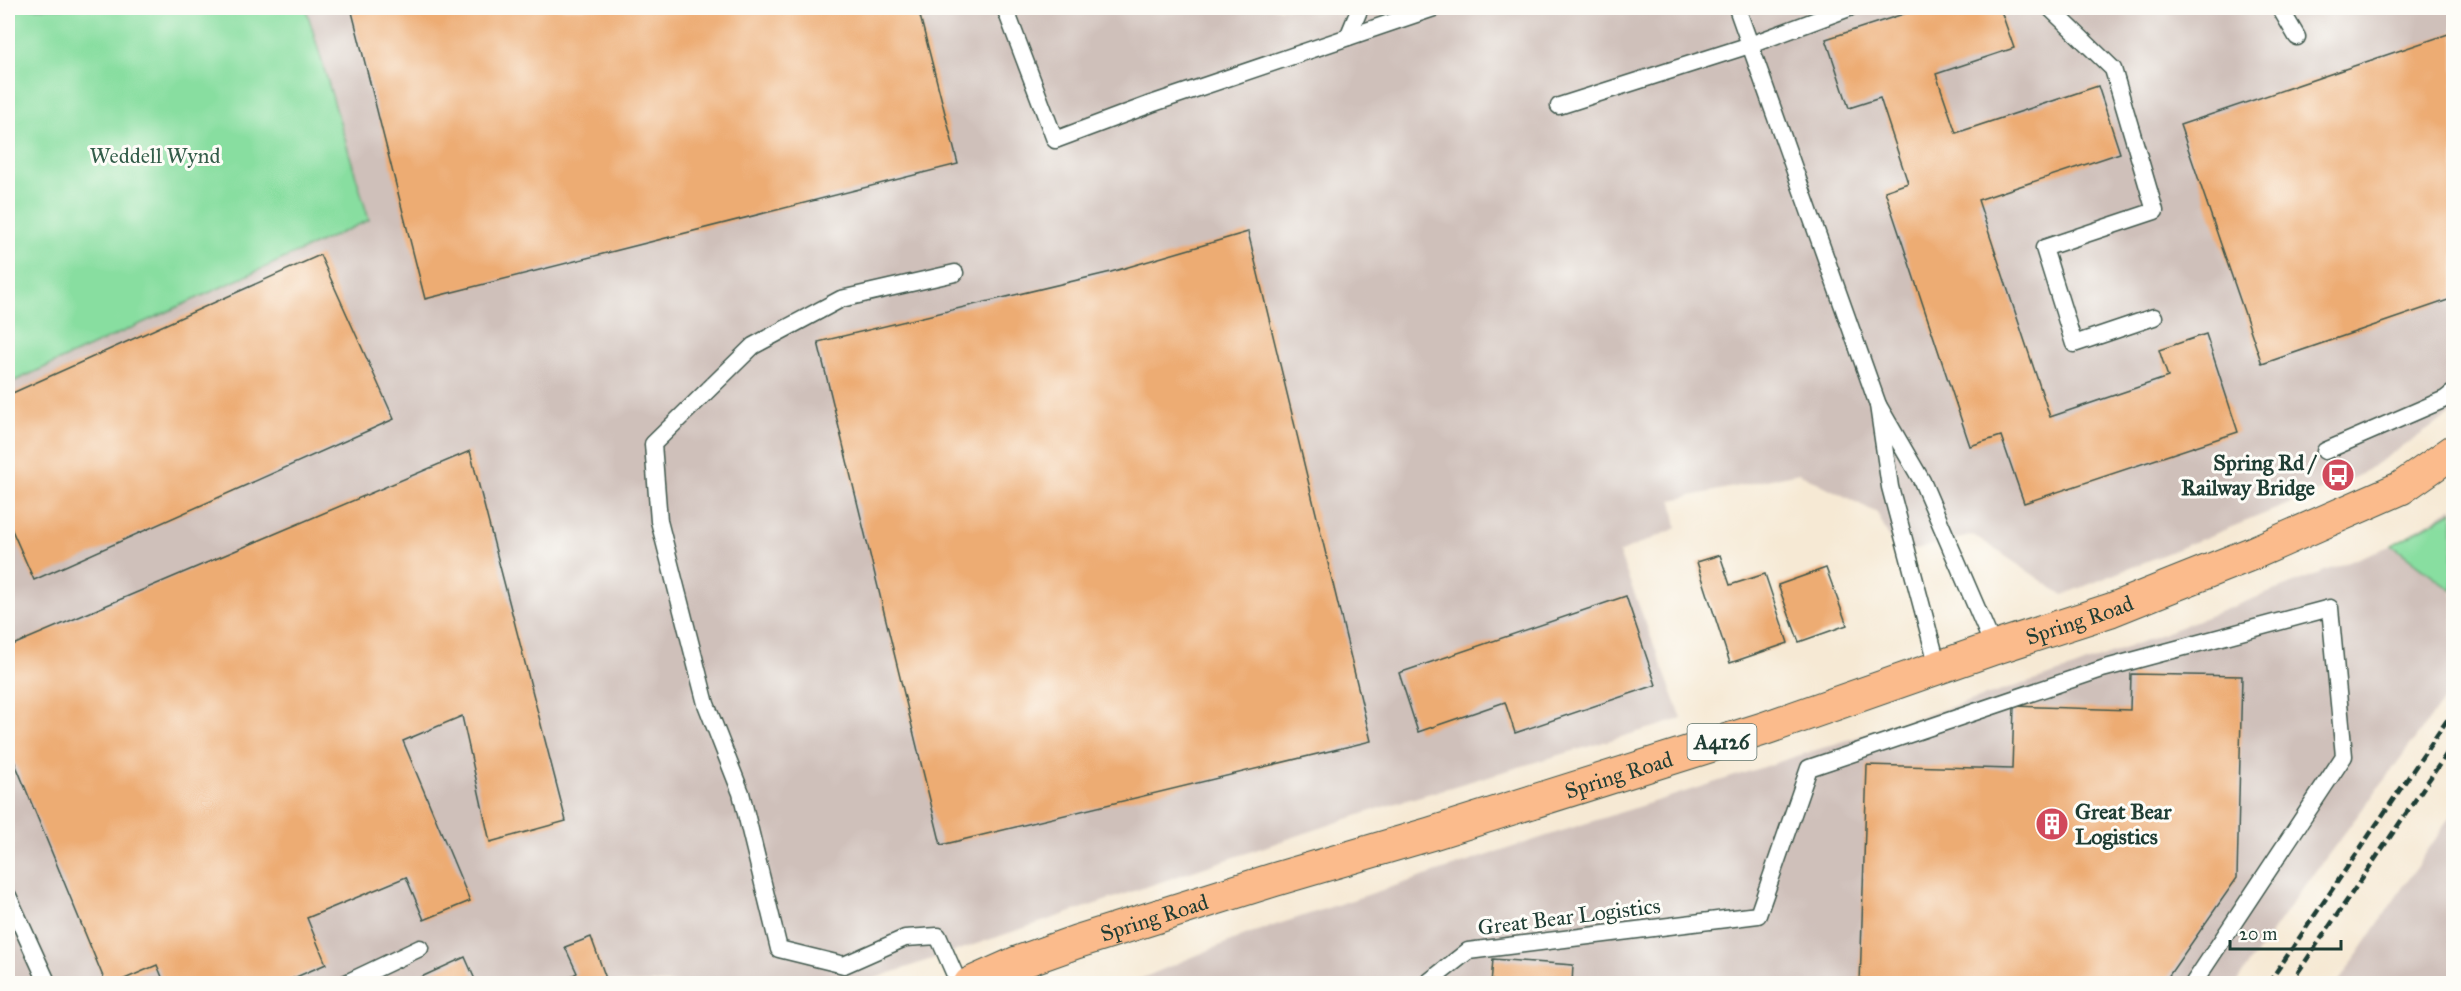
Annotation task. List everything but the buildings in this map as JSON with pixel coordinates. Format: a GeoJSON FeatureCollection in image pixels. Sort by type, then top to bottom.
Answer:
{"type":"FeatureCollection","features":[{"type":"Feature","properties":{"kind":"main road","name":"Spring Road"},"geometry":{"type":"LineString","coordinates":[[970,984],[1017,963],[1076,942],[1763,729],[1938,667],[2111,610],[2251,554],[2401,488],[2454,451]]}},
{"type":"Feature","properties":{"kind":"lane"},"geometry":{"type":"LineString","coordinates":[[1005,8],[1055,140],[1150,104],[1434,8]]}},
{"type":"Feature","properties":{"kind":"lane"},"geometry":{"type":"LineString","coordinates":[[1348,37],[1360,8]]}},
{"type":"Feature","properties":{"kind":"lane"},"geometry":{"type":"LineString","coordinates":[[1737,8],[1878,405],[1922,481],[1994,648]]}},
{"type":"Feature","properties":{"kind":"lane"},"geometry":{"type":"LineString","coordinates":[[1560,106],[1750,45],[1849,8]]}},
{"type":"Feature","properties":{"kind":"lane"},"geometry":{"type":"LineString","coordinates":[[2050,8],[2113,69],[2155,211],[2044,248],[2074,344],[2154,317]]}},
{"type":"Feature","properties":{"kind":"lane"},"geometry":{"type":"LineString","coordinates":[[2280,8],[2297,37]]}},
{"type":"Feature","properties":{"kind":"lane"},"geometry":{"type":"LineString","coordinates":[[955,273],[840,298],[753,346],[652,444],[659,521],[706,704],[741,793],[779,949],[844,965],[905,938],[938,936],[959,984]]}},
{"type":"Feature","properties":{"kind":"lane"},"geometry":{"type":"LineString","coordinates":[[2325,451],[2445,399],[2454,392]]}},
{"type":"Feature","properties":{"kind":"lane"},"geometry":{"type":"LineString","coordinates":[[1878,405],[1890,487],[1938,667]]}},
{"type":"Feature","properties":{"kind":"lane","name":"Great Bear Logistics"},"geometry":{"type":"LineString","coordinates":[[1426,984],[1468,951],[1758,915],[1809,768],[2102,669],[2330,608],[2344,756],[2193,984]]}},
{"type":"Feature","properties":{"kind":"lane"},"geometry":{"type":"LineString","coordinates":[[8,896],[48,984]]}},
{"type":"Feature","properties":{"kind":"lane"},"geometry":{"type":"LineString","coordinates":[[344,984],[420,948]]}},
{"type":"Feature","properties":{"kind":"shaded area"},"geometry":{"type":"Polygon","coordinates":[[[306,8],[2453,8],[2453,413],[2358,476],[2063,595],[1974,535],[1897,554],[1877,513],[1799,473],[1672,500],[1677,528],[1619,553],[1682,719],[1383,807],[861,983],[8,983],[8,384],[369,220],[306,8]]]}},
{"type":"Feature","properties":{"kind":"shaded area"},"geometry":{"type":"Polygon","coordinates":[[[2453,507],[2453,688],[2293,902],[2236,983],[1128,984],[1245,935],[1565,830],[2074,668],[2392,545],[2453,507]]]}},
{"type":"Feature","properties":{"kind":"shaded area"},"geometry":{"type":"Polygon","coordinates":[[[2453,813],[2453,983],[2338,983],[2453,813]]]}},
{"type":"Feature","properties":{"kind":"green space","name":"Weddell Wynd"},"geometry":{"type":"Polygon","coordinates":[[[8,8],[306,8],[369,220],[8,384],[8,8]]]}},
{"type":"Feature","properties":{"kind":"green space"},"geometry":{"type":"Polygon","coordinates":[[[2453,511],[2453,591],[2392,545],[2453,511]]]}},
{"type":"Feature","properties":{"kind":"railway"},"geometry":{"type":"LineString","coordinates":[[2268,984],[2454,710]]}},
{"type":"Feature","properties":{"kind":"railway"},"geometry":{"type":"LineString","coordinates":[[2290,984],[2454,743]]}},
{"type":"Feature","properties":{"kind":"place","name":"Spring Rd / Railway Bridge"},"geometry":{"type":"Point","coordinates":[2338,475]}},
{"type":"Feature","properties":{"kind":"place","name":"Great Bear Logistics"},"geometry":{"type":"Point","coordinates":[2052,824]}}]}
